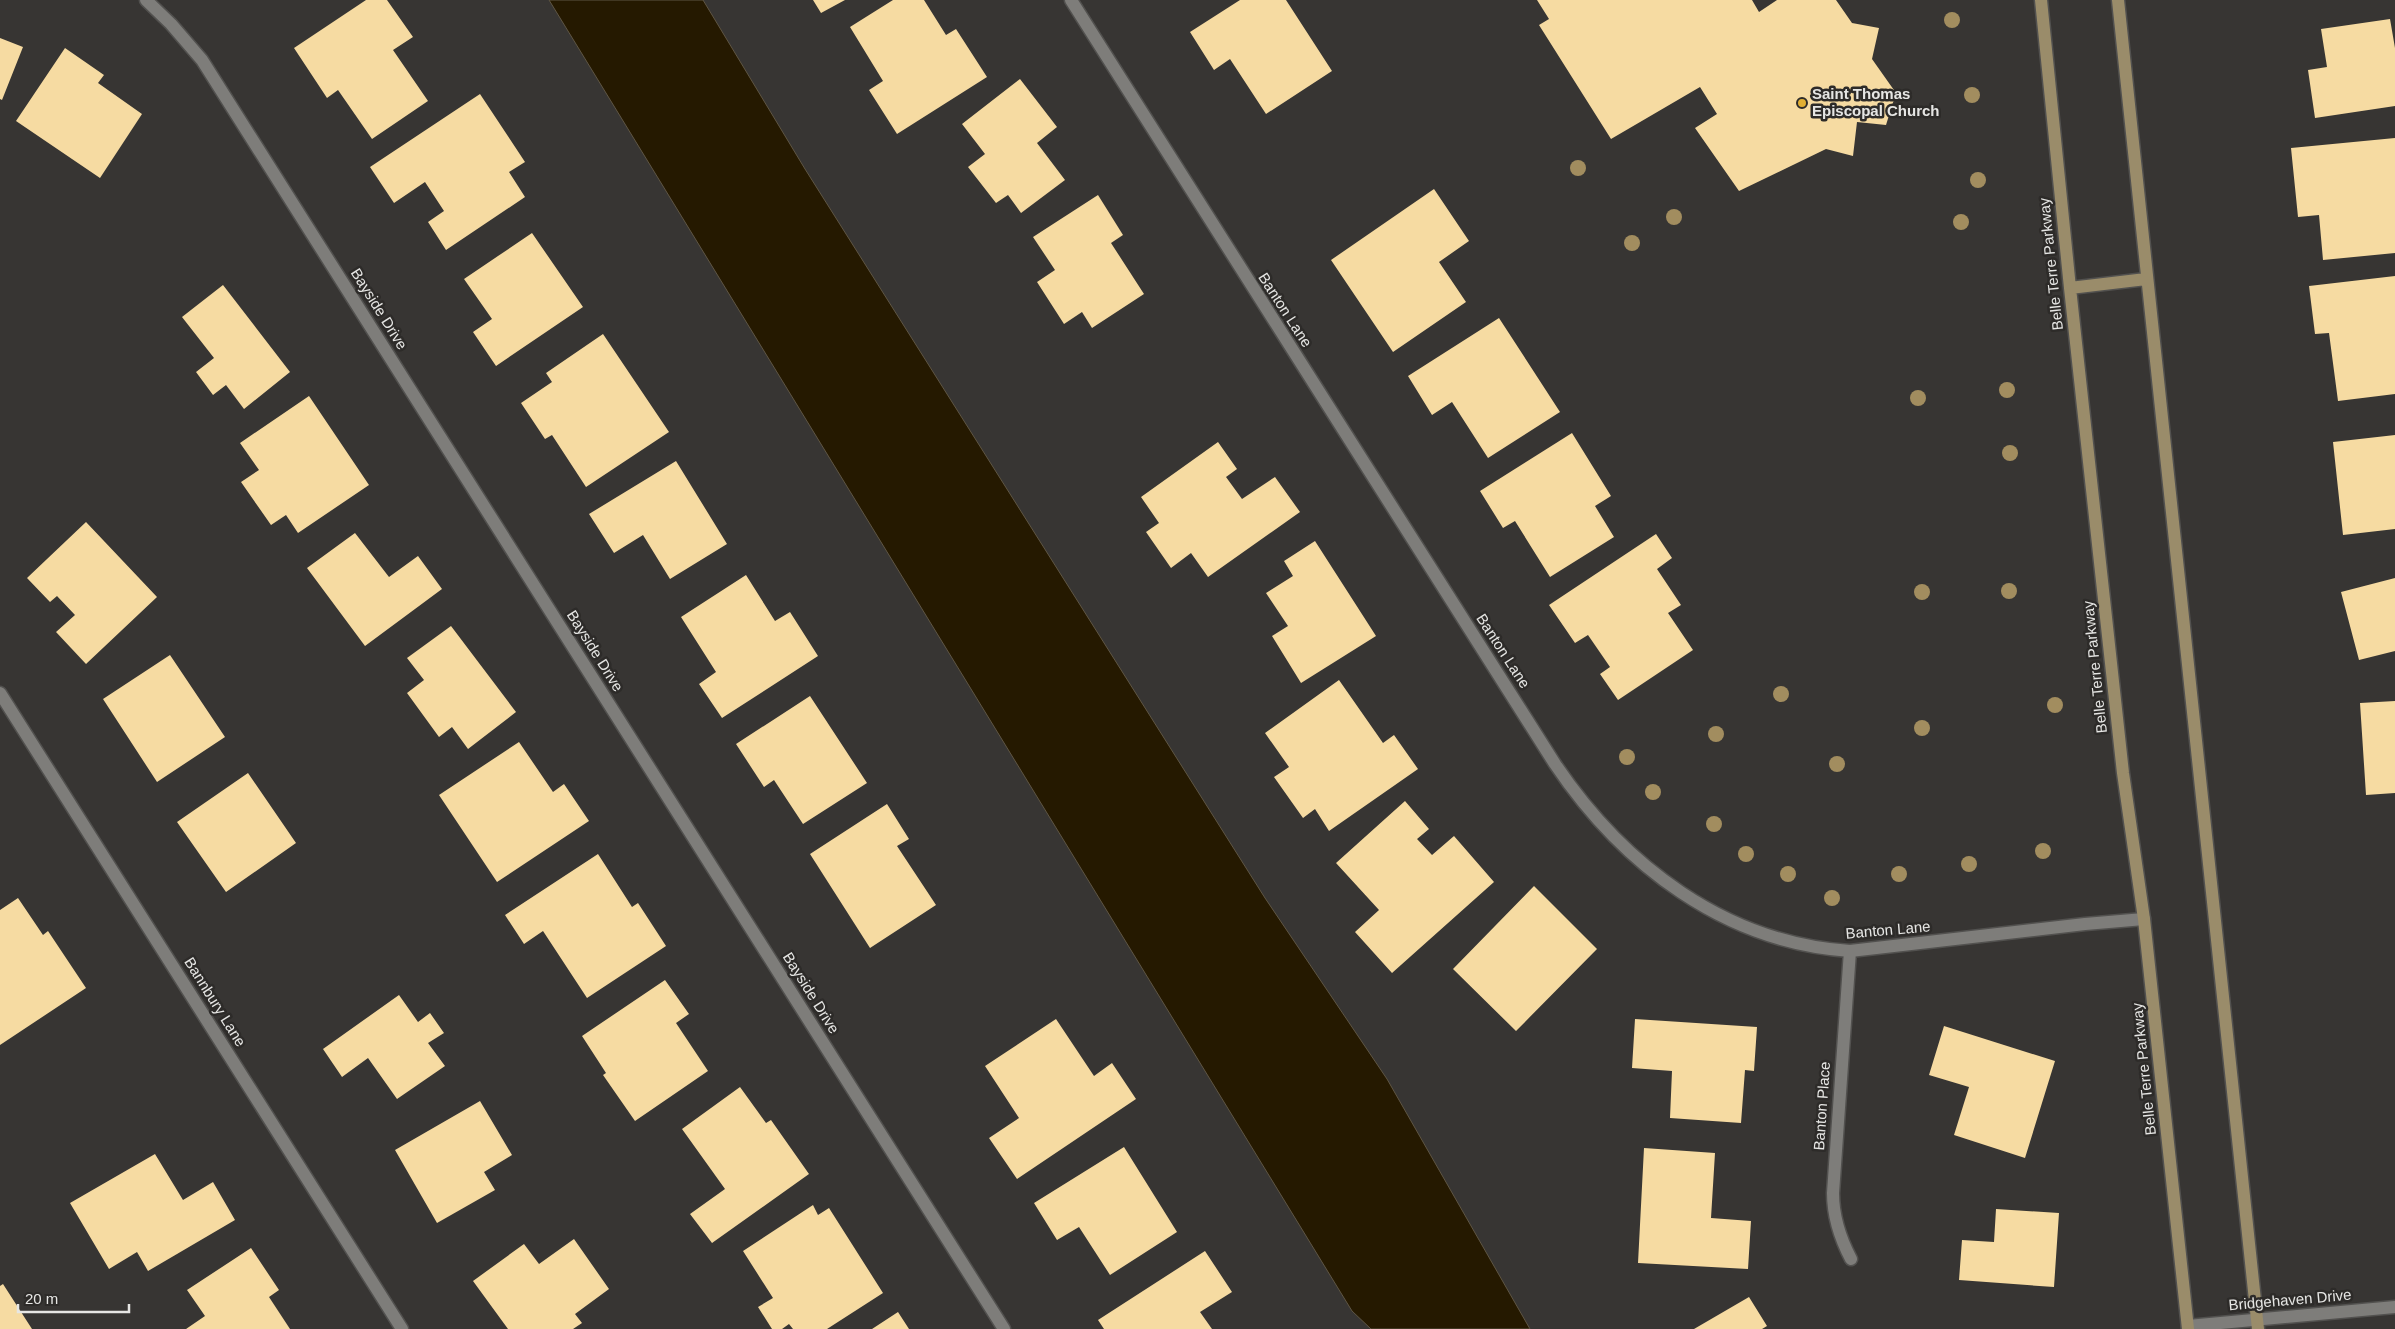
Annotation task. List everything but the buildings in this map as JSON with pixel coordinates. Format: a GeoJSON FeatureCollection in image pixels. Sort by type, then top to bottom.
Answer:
{"type":"FeatureCollection","features":[{"type":"Feature","properties":{"kind":"main road","name":"Belle Terre Parkway"},"geometry":{"type":"LineString","coordinates":[[2041,0],[2070,288],[2123,773],[2144,919],[2188,1327]]}},
{"type":"Feature","properties":{"kind":"main road"},"geometry":{"type":"LineString","coordinates":[[2118,0],[2257,1324]]}},
{"type":"Feature","properties":{"kind":"main road"},"geometry":{"type":"LineString","coordinates":[[2070,288],[2146,279]]}},
{"type":"Feature","properties":{"kind":"street","name":"Bayside Drive"},"geometry":{"type":"LineString","coordinates":[[146,0],[171,24],[202,60],[1004,1329]]}},
{"type":"Feature","properties":{"kind":"street","name":"Banton Lane"},"geometry":{"type":"LineString","coordinates":[[1070,0],[1573,791],[1612,836],[1657,877],[1709,909],[1739,923],[1787,941],[1829,950],[1850,951],[2144,919]]}},
{"type":"Feature","properties":{"kind":"street","name":"Bannbury Lane"},"geometry":{"type":"LineString","coordinates":[[0,693],[402,1329]]}},
{"type":"Feature","properties":{"kind":"street","name":"Banton Place"},"geometry":{"type":"LineString","coordinates":[[1850,951],[1833,1208],[1840,1235],[1851,1259]]}},
{"type":"Feature","properties":{"kind":"street","name":"Bridgehaven Drive"},"geometry":{"type":"LineString","coordinates":[[2188,1327],[2257,1324],[2395,1306]]}},
{"type":"Feature","properties":{"kind":"shaded area"},"geometry":{"type":"Polygon","coordinates":[[[549,0],[703,0],[805,169],[1265,898],[1387,1079],[1530,1329],[1371,1329],[1352,1311],[549,0]]]}},
{"type":"Feature","properties":{"kind":"place","name":"Saint Thomas Episcopal Church"},"geometry":{"type":"Point","coordinates":[1802,103]}}]}
